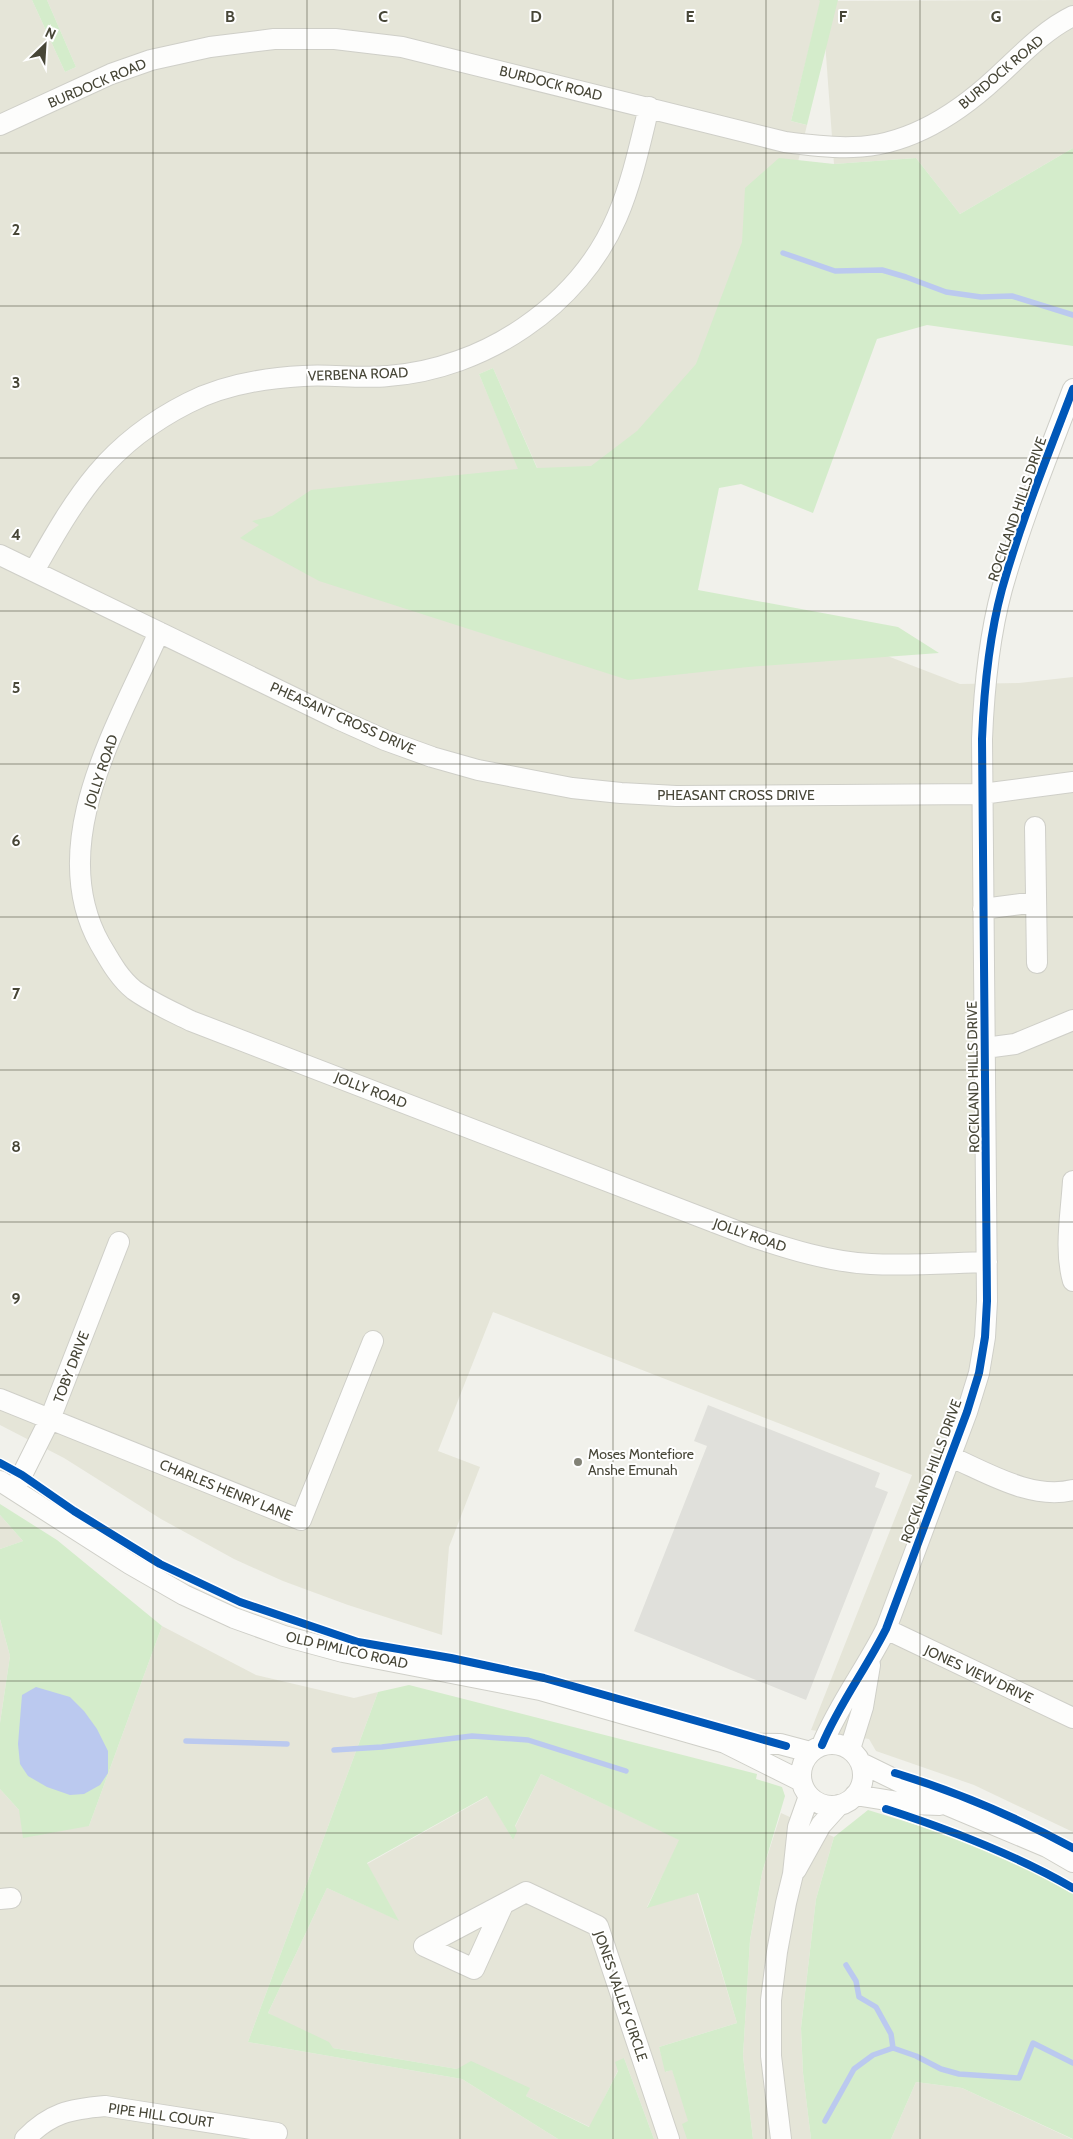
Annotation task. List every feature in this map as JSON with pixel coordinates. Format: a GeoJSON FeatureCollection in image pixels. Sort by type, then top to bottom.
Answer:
{"type":"FeatureCollection","features":[{"type":"Feature","properties":{"kind":"street","name":"BURDOCK ROAD"},"geometry":{"type":"LineString","coordinates":[[0,125],[111,74],[152,60],[210,47],[274,39],[335,40],[402,47],[785,142],[822,147],[854,147],[880,144],[910,135],[964,106],[1038,39],[1073,16]]}},
{"type":"Feature","properties":{"kind":"street","name":"VERBENA ROAD"},"geometry":{"type":"LineString","coordinates":[[34,571],[67,513],[97,472],[126,442],[153,422],[190,402],[226,388],[264,380],[304,376],[387,376],[421,372],[453,363],[488,349],[524,328],[552,306],[578,278],[600,250],[616,219],[630,184],[649,107]]}},
{"type":"Feature","properties":{"kind":"street","name":"ROCKLAND HILLS DRIVE"},"geometry":{"type":"LineString","coordinates":[[816,1749],[870,1660],[886,1629],[951,1457],[979,1373],[985,1337],[987,1262],[982,794],[984,697],[1002,591],[1018,535],[1073,389]]}},
{"type":"Feature","properties":{"kind":"street","name":"PHEASANT CROSS DRIVE"},"geometry":{"type":"LineString","coordinates":[[0,555],[385,740],[432,757],[523,780],[572,788],[676,796],[982,794],[1073,782]]}},
{"type":"Feature","properties":{"kind":"street","name":"JOLLY ROAD"},"geometry":{"type":"LineString","coordinates":[[159,632],[104,756],[90,794],[82,832],[80,871],[83,902],[95,934],[114,968],[133,989],[159,1006],[191,1021],[750,1236],[789,1249],[828,1259],[870,1264],[987,1262]]}},
{"type":"Feature","properties":{"kind":"street"},"geometry":{"type":"LineString","coordinates":[[1035,827],[1037,963]]}},
{"type":"Feature","properties":{"kind":"street"},"geometry":{"type":"LineString","coordinates":[[983,908],[1036,902]]}},
{"type":"Feature","properties":{"kind":"street"},"geometry":{"type":"LineString","coordinates":[[985,1048],[1015,1044],[1073,1020]]}},
{"type":"Feature","properties":{"kind":"street"},"geometry":{"type":"LineString","coordinates":[[1073,1182],[1069,1244],[1070,1270],[1073,1281]]}},
{"type":"Feature","properties":{"kind":"street","name":"TOBY DRIVE"},"geometry":{"type":"LineString","coordinates":[[8,1485],[50,1419],[119,1242]]}},
{"type":"Feature","properties":{"kind":"street","name":"CHARLES HENRY LANE"},"geometry":{"type":"LineString","coordinates":[[0,1399],[301,1520],[373,1341]]}},
{"type":"Feature","properties":{"kind":"street"},"geometry":{"type":"LineString","coordinates":[[951,1457],[1023,1488],[1044,1492],[1073,1490]]}},
{"type":"Feature","properties":{"kind":"street","name":"OLD PIMLICO ROAD"},"geometry":{"type":"LineString","coordinates":[[8,1485],[130,1564],[184,1594],[234,1618],[343,1652],[540,1690],[725,1743],[805,1788]]}},
{"type":"Feature","properties":{"kind":"street","name":"JONES VIEW DRIVE"},"geometry":{"type":"LineString","coordinates":[[886,1629],[1073,1718]]}},
{"type":"Feature","properties":{"kind":"street","name":"ROCKLAND HILLS DRIVE"},"geometry":{"type":"LineString","coordinates":[[855,1756],[870,1660]]}},
{"type":"Feature","properties":{"kind":"street","name":"OLD PIMLICO ROAD"},"geometry":{"type":"LineString","coordinates":[[725,1743],[780,1744],[816,1749]]}},
{"type":"Feature","properties":{"kind":"street"},"geometry":{"type":"LineString","coordinates":[[781,2139],[772,2056],[771,2000],[777,1952],[793,1874],[798,1827],[805,1788],[802,1766],[816,1749],[836,1744],[947,1805],[1047,1847],[1073,1862]]}},
{"type":"Feature","properties":{"kind":"street"},"geometry":{"type":"LineString","coordinates":[[793,1874],[821,1826],[862,1783],[855,1756]]}},
{"type":"Feature","properties":{"kind":"street"},"geometry":{"type":"LineString","coordinates":[[805,1788],[826,1805],[847,1800],[947,1805]]}},
{"type":"Feature","properties":{"kind":"street","name":"JONES VALLEY CIRCLE"},"geometry":{"type":"LineString","coordinates":[[503,1906],[526,1892],[598,1926],[669,2139]]}},
{"type":"Feature","properties":{"kind":"street","name":"PIPE HILL COURT"},"geometry":{"type":"LineString","coordinates":[[25,2139],[38,2125],[57,2114],[76,2108],[105,2106],[277,2133]]}},
{"type":"Feature","properties":{"kind":"shaded area"},"geometry":{"type":"Polygon","coordinates":[[[0,0],[32,0],[65,72],[76,67],[47,0],[821,0],[791,121],[807,125],[797,166],[726,377],[555,508],[493,368],[479,374],[537,513],[433,533],[846,640],[960,684],[1019,683],[1073,677],[1073,1832],[974,1785],[876,1751],[869,1739],[811,1730],[912,1475],[493,1312],[438,1451],[480,1467],[449,1547],[442,1635],[348,1605],[283,1581],[234,1559],[161,1519],[64,1458],[0,1425],[0,0]]]}},
{"type":"Feature","properties":{"kind":"shaded area"},"geometry":{"type":"Polygon","coordinates":[[[1073,0],[1073,148],[960,214],[916,158],[834,164],[822,1],[1073,0]]]}},
{"type":"Feature","properties":{"kind":"shaded area"},"geometry":{"type":"Polygon","coordinates":[[[708,1405],[880,1473],[875,1487],[888,1492],[806,1700],[634,1631],[707,1446],[694,1441],[708,1405]]]}},
{"type":"Feature","properties":{"kind":"shaded area"},"geometry":{"type":"Polygon","coordinates":[[[0,1515],[23,1541],[0,1549],[0,1515]]]}},
{"type":"Feature","properties":{"kind":"shaded area"},"geometry":{"type":"Polygon","coordinates":[[[0,1619],[10,1656],[0,1723],[0,1619]]]}},
{"type":"Feature","properties":{"kind":"shaded area"},"geometry":{"type":"Polygon","coordinates":[[[162,1626],[256,1675],[354,1698],[378,1692],[248,2042],[462,2079],[558,2139],[0,2139],[0,1789],[19,1810],[89,1826],[162,1626]]]}},
{"type":"Feature","properties":{"kind":"shaded area"},"geometry":{"type":"Polygon","coordinates":[[[541,1774],[680,1840],[647,1907],[697,1893],[737,2023],[659,2047],[666,2072],[672,2069],[689,2121],[687,2139],[654,2139],[624,2058],[590,2127],[526,2096],[529,2088],[457,2069],[333,2048],[268,2013],[327,1888],[398,1920],[367,1864],[488,1796],[513,1840],[515,1827],[541,1774]]]}},
{"type":"Feature","properties":{"kind":"shaded area"},"geometry":{"type":"Polygon","coordinates":[[[781,1813],[834,1837],[816,1899],[801,2028],[803,2073],[811,2139],[753,2139],[743,2056],[750,1940],[762,1873],[781,1813]]]}},
{"type":"Feature","properties":{"kind":"shaded area"},"geometry":{"type":"Polygon","coordinates":[[[916,2082],[962,2088],[1072,2139],[891,2139],[916,2082]]]}},
{"type":"Feature","properties":{"kind":"green space"},"geometry":{"type":"Polygon","coordinates":[[[32,0],[47,0],[76,67],[65,72],[32,0]]]}},
{"type":"Feature","properties":{"kind":"green space"},"geometry":{"type":"Polygon","coordinates":[[[819,0],[838,0],[807,125],[791,121],[819,0]]]}},
{"type":"Feature","properties":{"kind":"green space"},"geometry":{"type":"Polygon","coordinates":[[[1073,148],[1073,346],[927,325],[877,339],[813,513],[741,484],[719,488],[698,590],[898,627],[939,653],[748,667],[628,680],[319,581],[240,538],[259,525],[252,521],[272,516],[311,490],[518,469],[479,374],[493,368],[537,468],[591,466],[637,431],[696,364],[742,242],[745,188],[779,158],[834,164],[916,158],[960,214],[1073,148]]]}},
{"type":"Feature","properties":{"kind":"green space"},"geometry":{"type":"Polygon","coordinates":[[[0,1504],[57,1540],[162,1626],[89,1826],[23,1838],[19,1810],[0,1789],[0,1723],[10,1656],[0,1619],[0,1549],[23,1541],[0,1515],[0,1504]]]}},
{"type":"Feature","properties":{"kind":"green space"},"geometry":{"type":"Polygon","coordinates":[[[409,1685],[757,1774],[756,1779],[782,1787],[785,1796],[762,1873],[750,1940],[743,2056],[753,2139],[687,2139],[682,2124],[688,2121],[672,2070],[665,2072],[659,2047],[737,2023],[698,1893],[647,1908],[679,1840],[541,1774],[515,1826],[517,1831],[513,1840],[487,1796],[367,1863],[399,1921],[327,1888],[268,2013],[329,2042],[333,2048],[457,2069],[471,2061],[530,2088],[526,2096],[589,2127],[618,2071],[615,2062],[624,2058],[654,2139],[558,2139],[462,2079],[248,2042],[378,1692],[409,1685]]]}},
{"type":"Feature","properties":{"kind":"green space"},"geometry":{"type":"Polygon","coordinates":[[[868,1810],[946,1834],[1011,1859],[1073,1894],[1073,2139],[962,2088],[916,2082],[891,2139],[811,2139],[803,2073],[801,2028],[816,1899],[834,1837],[868,1810]]]}},
{"type":"Feature","properties":{"kind":"water"},"geometry":{"type":"Polygon","coordinates":[[[36,1687],[70,1697],[84,1711],[97,1729],[108,1751],[108,1773],[100,1785],[84,1794],[70,1795],[47,1787],[28,1776],[20,1764],[18,1744],[22,1695],[36,1687]]]}},
{"type":"Feature","properties":{"kind":"waterway"},"geometry":{"type":"LineString","coordinates":[[783,253],[835,271],[882,270],[946,292],[981,297],[1012,296],[1073,315]]}},
{"type":"Feature","properties":{"kind":"waterway"},"geometry":{"type":"LineString","coordinates":[[334,1750],[382,1747],[472,1736],[528,1740],[626,1771]]}},
{"type":"Feature","properties":{"kind":"waterway"},"geometry":{"type":"LineString","coordinates":[[186,1741],[287,1744]]}},
{"type":"Feature","properties":{"kind":"waterway"},"geometry":{"type":"LineString","coordinates":[[846,1965],[856,1981],[859,1997],[876,2007],[891,2034],[893,2048]]}},
{"type":"Feature","properties":{"kind":"waterway"},"geometry":{"type":"LineString","coordinates":[[825,2121],[854,2069],[873,2055],[893,2048],[916,2056],[941,2069],[959,2074],[1019,2078],[1033,2043],[1073,2063]]}},
{"type":"Feature","properties":{"kind":"cycle path"},"geometry":{"type":"LineString","coordinates":[[822,1745],[836,1715],[886,1629],[967,1412],[979,1373],[985,1337],[987,1301],[982,739],[986,682],[990,644],[1009,564],[1035,488],[1073,389]]}},
{"type":"Feature","properties":{"kind":"cycle path"},"geometry":{"type":"LineString","coordinates":[[0,1463],[22,1475],[74,1511],[160,1564],[240,1602],[358,1642],[451,1658],[544,1678],[786,1746]]}},
{"type":"Feature","properties":{"kind":"cycle path"},"geometry":{"type":"LineString","coordinates":[[895,1773],[941,1788],[986,1806],[1073,1848]]}},
{"type":"Feature","properties":{"kind":"cycle path"},"geometry":{"type":"LineString","coordinates":[[886,1809],[982,1844],[1028,1864],[1073,1888]]}},
{"type":"Feature","properties":{"kind":"place","name":"Moses Montefiore Anshe Emunah"},"geometry":{"type":"Point","coordinates":[578,1462]}}]}
